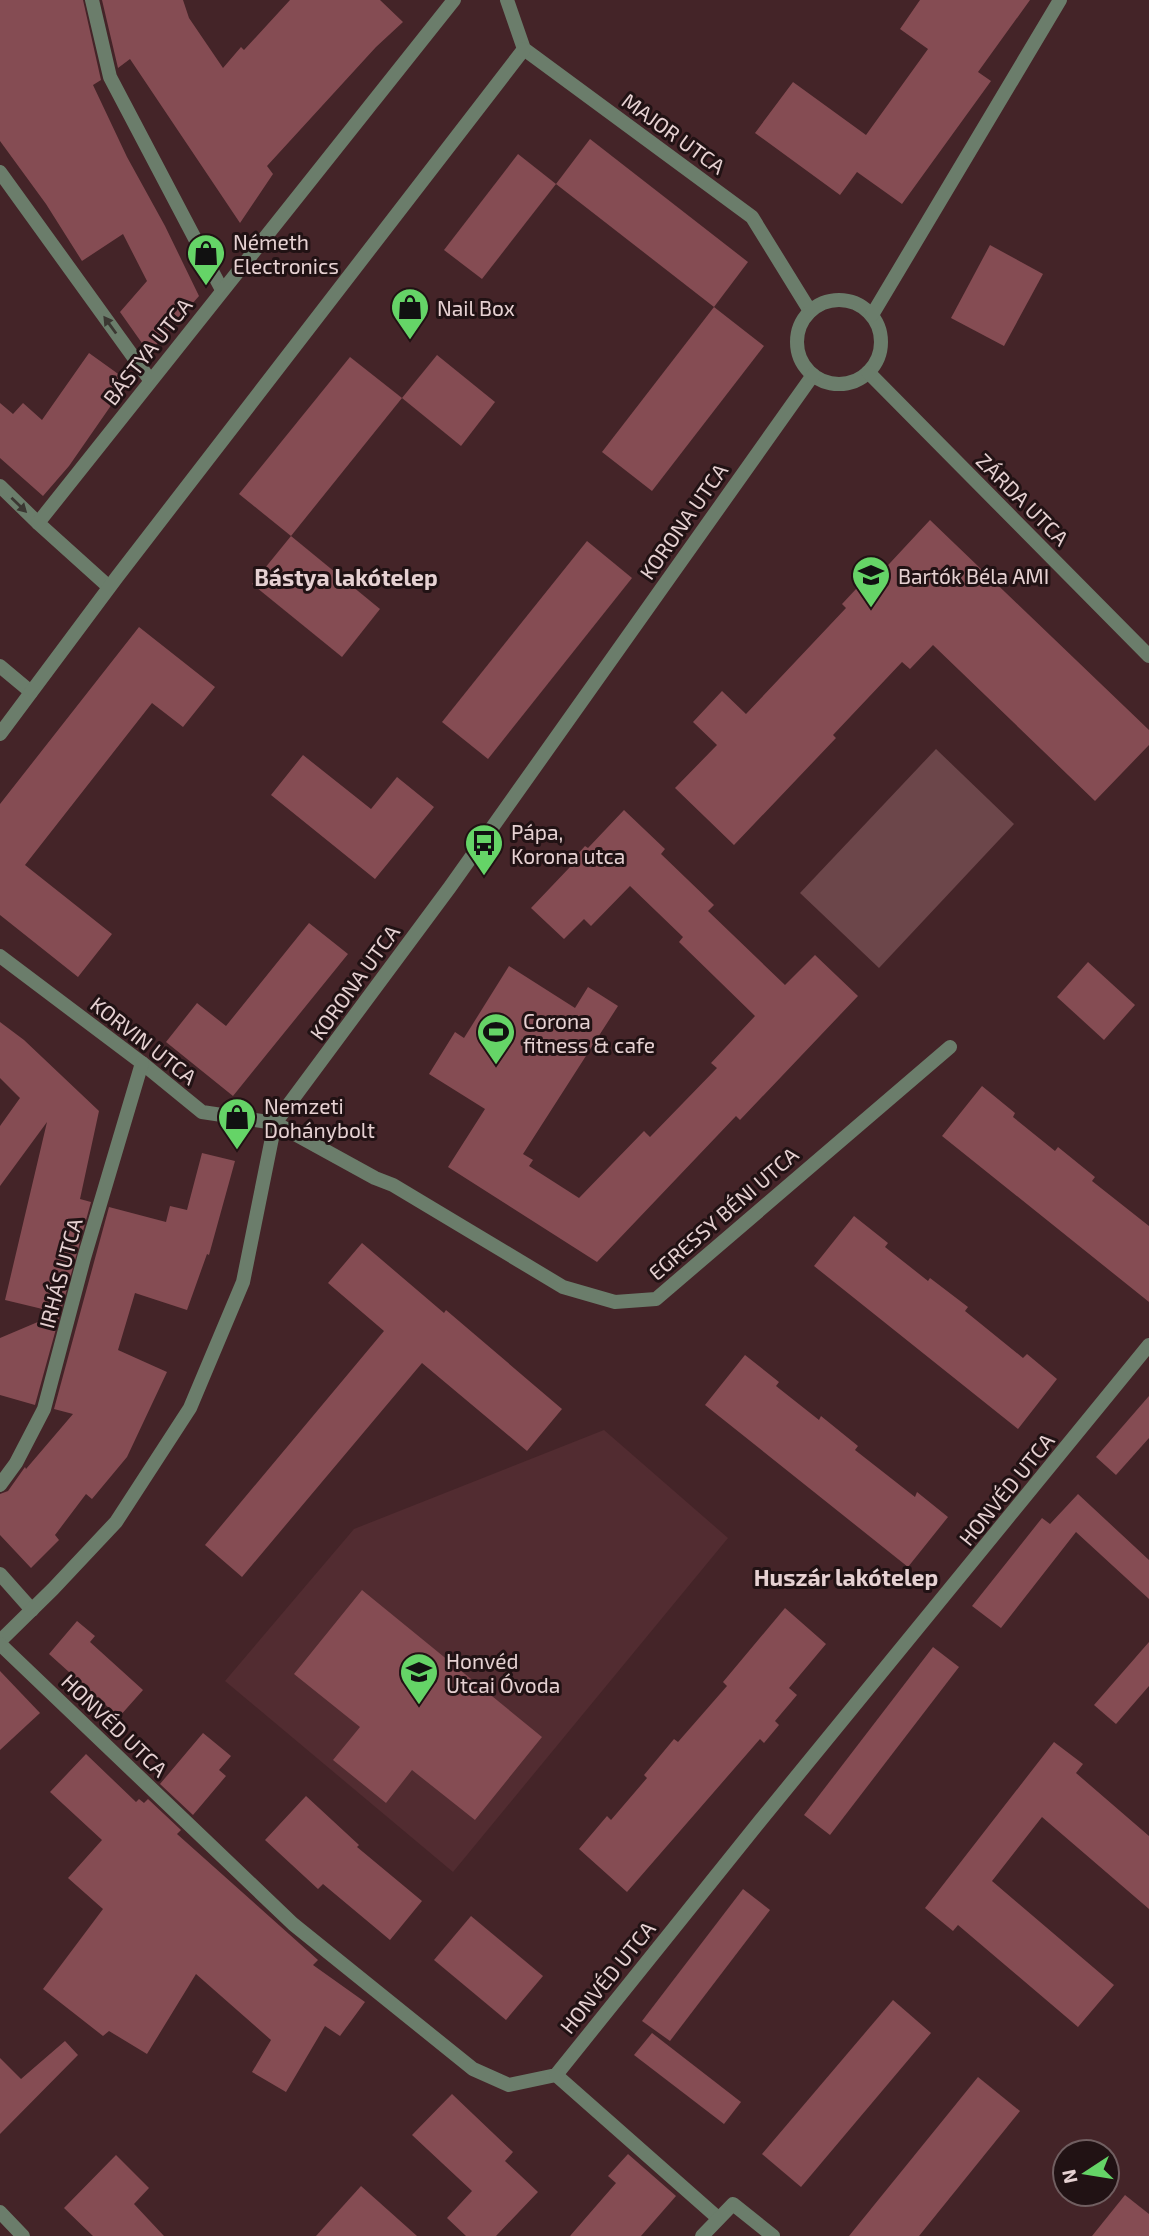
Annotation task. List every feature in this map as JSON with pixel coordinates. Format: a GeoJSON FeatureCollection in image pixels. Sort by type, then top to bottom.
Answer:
{"type":"FeatureCollection","features":[{"type":"Feature","properties":{"kind":"street"},"geometry":{"type":"LineString","coordinates":[[92,0],[110,77],[222,290]]}},
{"type":"Feature","properties":{"kind":"street","name":"BÁSTYA UTCA"},"geometry":{"type":"LineString","coordinates":[[38,523],[454,0]]}},
{"type":"Feature","properties":{"kind":"street"},"geometry":{"type":"LineString","coordinates":[[0,734],[109,587],[523,49],[507,0]]}},
{"type":"Feature","properties":{"kind":"street"},"geometry":{"type":"LineString","coordinates":[[872,315],[1060,0]]}},
{"type":"Feature","properties":{"kind":"street","name":"MAJOR UTCA"},"geometry":{"type":"LineString","coordinates":[[523,49],[752,217],[810,310]]}},
{"type":"Feature","properties":{"kind":"street"},"geometry":{"type":"LineString","coordinates":[[0,172],[150,380]]}},
{"type":"Feature","properties":{"kind":"street"},"geometry":{"type":"LineString","coordinates":[[847,300],[872,315],[877,324],[881,344],[876,360],[868,372],[854,381],[836,384],[813,375],[800,358],[797,338],[799,328],[810,310],[827,301],[847,300]]}},
{"type":"Feature","properties":{"kind":"street","name":"ZÁRDA UTCA"},"geometry":{"type":"LineString","coordinates":[[868,372],[1149,656]]}},
{"type":"Feature","properties":{"kind":"street","name":"KORONA UTCA"},"geometry":{"type":"LineString","coordinates":[[0,1643],[116,1522],[190,1408],[243,1282],[275,1123],[450,887],[813,375]]}},
{"type":"Feature","properties":{"kind":"street"},"geometry":{"type":"LineString","coordinates":[[0,486],[109,587]]}},
{"type":"Feature","properties":{"kind":"street"},"geometry":{"type":"LineString","coordinates":[[0,666],[31,692]]}},
{"type":"Feature","properties":{"kind":"street","name":"KORVIN UTCA"},"geometry":{"type":"LineString","coordinates":[[0,956],[142,1063],[202,1112],[275,1123]]}},
{"type":"Feature","properties":{"kind":"street","name":"EGRESSY BÉNI UTCA"},"geometry":{"type":"LineString","coordinates":[[275,1123],[375,1178],[393,1185],[563,1287],[615,1302],[656,1299],[950,1047]]}},
{"type":"Feature","properties":{"kind":"street","name":"IRHÁS UTCA"},"geometry":{"type":"LineString","coordinates":[[0,1485],[16,1463],[44,1409],[84,1258],[142,1063]]}},
{"type":"Feature","properties":{"kind":"street","name":"HONVÉD UTCA"},"geometry":{"type":"LineString","coordinates":[[0,1643],[293,1924],[473,2069],[509,2085],[556,2075],[1149,1345]]}},
{"type":"Feature","properties":{"kind":"street"},"geometry":{"type":"LineString","coordinates":[[0,1574],[32,1610]]}},
{"type":"Feature","properties":{"kind":"street"},"geometry":{"type":"LineString","coordinates":[[556,2075],[718,2218]]}},
{"type":"Feature","properties":{"kind":"street"},"geometry":{"type":"LineString","coordinates":[[702,2236],[733,2204],[773,2236]]}},
{"type":"Feature","properties":{"kind":"street"},"geometry":{"type":"LineString","coordinates":[[0,2212],[23,2236]]}},
{"type":"Feature","properties":{"kind":"shaded area"},"geometry":{"type":"Polygon","coordinates":[[[936,749],[1014,824],[879,968],[800,893],[936,749]]]}},
{"type":"Feature","properties":{"kind":"shaded area"},"geometry":{"type":"Polygon","coordinates":[[[604,1430],[728,1538],[453,1872],[225,1681],[354,1529],[604,1430]]]}},
{"type":"Feature","properties":{"kind":"building"},"geometry":{"type":"Polygon","coordinates":[[[0,0],[83,0],[101,80],[93,85],[199,296],[149,353],[120,312],[147,281],[123,234],[82,261],[46,204],[0,141],[0,0]]]}},
{"type":"Feature","properties":{"kind":"building"},"geometry":{"type":"Polygon","coordinates":[[[102,0],[183,0],[189,18],[223,68],[241,47],[244,50],[290,0],[380,0],[403,22],[376,47],[267,166],[273,174],[240,223],[130,59],[118,68],[102,0]]]}},
{"type":"Feature","properties":{"kind":"building"},"geometry":{"type":"Polygon","coordinates":[[[920,0],[1030,0],[978,72],[991,81],[902,204],[857,172],[840,195],[755,133],[793,82],[866,135],[928,49],[900,29],[920,0]]]}},
{"type":"Feature","properties":{"kind":"building"},"geometry":{"type":"Polygon","coordinates":[[[590,139],[748,262],[714,307],[556,184],[590,139]]]}},
{"type":"Feature","properties":{"kind":"building"},"geometry":{"type":"Polygon","coordinates":[[[518,154],[556,184],[482,279],[444,250],[518,154]]]}},
{"type":"Feature","properties":{"kind":"building"},"geometry":{"type":"Polygon","coordinates":[[[990,245],[1043,274],[1004,346],[951,318],[990,245]]]}},
{"type":"Feature","properties":{"kind":"building"},"geometry":{"type":"Polygon","coordinates":[[[714,307],[764,346],[652,491],[602,452],[714,307]]]}},
{"type":"Feature","properties":{"kind":"building"},"geometry":{"type":"Polygon","coordinates":[[[89,353],[128,381],[69,466],[43,496],[0,458],[0,403],[13,414],[23,403],[42,420],[89,353]]]}},
{"type":"Feature","properties":{"kind":"building"},"geometry":{"type":"Polygon","coordinates":[[[437,355],[495,402],[461,446],[402,398],[437,355]]]}},
{"type":"Feature","properties":{"kind":"building"},"geometry":{"type":"Polygon","coordinates":[[[350,357],[402,398],[291,536],[239,494],[350,357]]]}},
{"type":"Feature","properties":{"kind":"building"},"geometry":{"type":"Polygon","coordinates":[[[930,520],[1149,730],[1149,745],[1095,801],[933,645],[910,669],[902,662],[833,735],[836,738],[734,845],[675,788],[717,745],[693,722],[722,691],[746,714],[846,608],[842,604],[872,572],[877,577],[930,520]]]}},
{"type":"Feature","properties":{"kind":"building"},"geometry":{"type":"Polygon","coordinates":[[[291,536],[380,609],[342,657],[252,584],[291,536]]]}},
{"type":"Feature","properties":{"kind":"building"},"geometry":{"type":"Polygon","coordinates":[[[587,541],[632,578],[488,759],[442,722],[587,541]]]}},
{"type":"Feature","properties":{"kind":"building"},"geometry":{"type":"Polygon","coordinates":[[[139,627],[215,687],[183,727],[152,703],[25,865],[112,934],[78,977],[0,915],[0,804],[139,627]]]}},
{"type":"Feature","properties":{"kind":"building"},"geometry":{"type":"Polygon","coordinates":[[[303,755],[371,809],[397,777],[434,807],[375,879],[271,795],[303,755]]]}},
{"type":"Feature","properties":{"kind":"building"},"geometry":{"type":"Polygon","coordinates":[[[624,810],[665,849],[661,854],[714,905],[708,911],[785,985],[815,955],[858,996],[740,1120],[736,1116],[597,1262],[448,1167],[485,1109],[429,1074],[455,1032],[464,1038],[509,966],[575,1008],[588,987],[618,1006],[523,1154],[533,1160],[529,1166],[579,1198],[644,1131],[650,1137],[717,1068],[711,1063],[755,1016],[679,942],[683,937],[630,886],[591,926],[584,919],[564,939],[531,908],[570,867],[568,865],[585,846],[588,848],[624,810]]]}},
{"type":"Feature","properties":{"kind":"building"},"geometry":{"type":"Polygon","coordinates":[[[309,923],[348,954],[233,1096],[166,1042],[197,1003],[226,1026],[309,923]]]}},
{"type":"Feature","properties":{"kind":"building"},"geometry":{"type":"Polygon","coordinates":[[[1088,962],[1135,1005],[1104,1040],[1057,997],[1088,962]]]}},
{"type":"Feature","properties":{"kind":"building"},"geometry":{"type":"Polygon","coordinates":[[[0,1022],[24,1040],[99,1111],[80,1199],[91,1202],[35,1405],[0,1395],[0,1338],[59,1313],[5,1300],[47,1122],[0,1186],[0,1126],[20,1098],[0,1078],[0,1022]]]}},
{"type":"Feature","properties":{"kind":"building"},"geometry":{"type":"Polygon","coordinates":[[[982,1086],[1015,1113],[1013,1117],[1055,1151],[1058,1147],[1095,1177],[1092,1181],[1149,1226],[1149,1302],[942,1136],[982,1086]]]}},
{"type":"Feature","properties":{"kind":"building"},"geometry":{"type":"Polygon","coordinates":[[[202,1153],[235,1161],[209,1255],[207,1254],[187,1310],[135,1293],[118,1350],[167,1372],[127,1457],[92,1499],[86,1494],[55,1535],[59,1540],[31,1568],[0,1535],[0,1494],[8,1491],[25,1467],[26,1469],[73,1414],[54,1409],[109,1207],[166,1222],[170,1206],[187,1210],[202,1153]]]}},
{"type":"Feature","properties":{"kind":"building"},"geometry":{"type":"Polygon","coordinates":[[[854,1216],[888,1243],[885,1247],[928,1281],[930,1278],[968,1307],[965,1311],[1023,1358],[1027,1354],[1057,1379],[1018,1429],[814,1266],[854,1216]]]}},
{"type":"Feature","properties":{"kind":"building"},"geometry":{"type":"Polygon","coordinates":[[[362,1243],[562,1409],[527,1451],[422,1363],[242,1577],[205,1545],[384,1331],[328,1283],[362,1243]]]}},
{"type":"Feature","properties":{"kind":"building"},"geometry":{"type":"Polygon","coordinates":[[[745,1355],[779,1382],[776,1386],[819,1420],[821,1416],[858,1446],[855,1450],[915,1497],[917,1492],[948,1517],[908,1567],[705,1405],[745,1355]]]}},
{"type":"Feature","properties":{"kind":"building"},"geometry":{"type":"Polygon","coordinates":[[[1149,1396],[1149,1438],[1116,1475],[1096,1457],[1149,1396]]]}},
{"type":"Feature","properties":{"kind":"building"},"geometry":{"type":"Polygon","coordinates":[[[1078,1494],[1149,1560],[1149,1599],[1076,1532],[1001,1628],[972,1606],[1042,1518],[1050,1524],[1078,1494]]]}},
{"type":"Feature","properties":{"kind":"building"},"geometry":{"type":"Polygon","coordinates":[[[362,1590],[542,1737],[475,1820],[412,1770],[386,1803],[333,1760],[360,1727],[294,1674],[362,1590]]]}},
{"type":"Feature","properties":{"kind":"building"},"geometry":{"type":"Polygon","coordinates":[[[785,1608],[826,1644],[789,1688],[797,1695],[775,1721],[779,1725],[764,1743],[760,1739],[627,1892],[579,1849],[607,1816],[611,1820],[647,1778],[644,1775],[674,1739],[678,1742],[727,1686],[723,1682],[785,1608]]]}},
{"type":"Feature","properties":{"kind":"building"},"geometry":{"type":"Polygon","coordinates":[[[77,1621],[95,1636],[90,1642],[143,1690],[119,1717],[49,1654],[77,1621]]]}},
{"type":"Feature","properties":{"kind":"building"},"geometry":{"type":"Polygon","coordinates":[[[1149,1642],[1149,1686],[1116,1724],[1094,1705],[1149,1642]]]}},
{"type":"Feature","properties":{"kind":"building"},"geometry":{"type":"Polygon","coordinates":[[[933,1647],[959,1667],[830,1835],[804,1815],[933,1647]]]}},
{"type":"Feature","properties":{"kind":"building"},"geometry":{"type":"Polygon","coordinates":[[[0,1671],[40,1713],[0,1750],[0,1671]]]}},
{"type":"Feature","properties":{"kind":"building"},"geometry":{"type":"Polygon","coordinates":[[[203,1733],[231,1756],[219,1770],[226,1776],[193,1815],[160,1784],[203,1733]]]}},
{"type":"Feature","properties":{"kind":"building"},"geometry":{"type":"Polygon","coordinates":[[[1054,1742],[1083,1764],[1076,1773],[1149,1836],[1149,1909],[1042,1817],[992,1881],[1114,1985],[1078,2027],[958,1925],[953,1931],[925,1908],[1054,1742]]]}},
{"type":"Feature","properties":{"kind":"building"},"geometry":{"type":"Polygon","coordinates":[[[86,1754],[136,1802],[139,1799],[144,1803],[148,1799],[181,1830],[177,1834],[318,1960],[313,1965],[365,2002],[340,2036],[325,2026],[286,2092],[252,2072],[271,2040],[196,1974],[147,2054],[109,2031],[103,2036],[43,1989],[103,1909],[68,1878],[102,1840],[50,1792],[86,1754]]]}},
{"type":"Feature","properties":{"kind":"building"},"geometry":{"type":"Polygon","coordinates":[[[306,1796],[359,1845],[357,1847],[422,1901],[390,1940],[323,1884],[318,1889],[265,1840],[306,1796]]]}},
{"type":"Feature","properties":{"kind":"building"},"geometry":{"type":"Polygon","coordinates":[[[743,1889],[770,1910],[670,2041],[642,2021],[743,1889]]]}},
{"type":"Feature","properties":{"kind":"building"},"geometry":{"type":"Polygon","coordinates":[[[471,1916],[543,1976],[506,2020],[434,1960],[471,1916]]]}},
{"type":"Feature","properties":{"kind":"building"},"geometry":{"type":"Polygon","coordinates":[[[893,2000],[931,2033],[801,2187],[762,2154],[893,2000]]]}},
{"type":"Feature","properties":{"kind":"building"},"geometry":{"type":"Polygon","coordinates":[[[652,2033],[741,2102],[724,2124],[634,2055],[652,2033]]]}},
{"type":"Feature","properties":{"kind":"building"},"geometry":{"type":"Polygon","coordinates":[[[65,2041],[78,2055],[0,2134],[0,2058],[21,2079],[65,2041]]]}},
{"type":"Feature","properties":{"kind":"building"},"geometry":{"type":"Polygon","coordinates":[[[978,2077],[1020,2111],[919,2236],[849,2236],[978,2077]]]}},
{"type":"Feature","properties":{"kind":"building"},"geometry":{"type":"Polygon","coordinates":[[[452,2094],[513,2152],[505,2161],[538,2192],[496,2236],[466,2236],[447,2218],[472,2191],[412,2135],[452,2094]]]}},
{"type":"Feature","properties":{"kind":"building"},"geometry":{"type":"Polygon","coordinates":[[[628,2154],[676,2196],[641,2236],[570,2236],[616,2183],[608,2176],[628,2154]]]}},
{"type":"Feature","properties":{"kind":"building"},"geometry":{"type":"Polygon","coordinates":[[[116,2155],[149,2188],[134,2204],[164,2236],[93,2236],[64,2208],[116,2155]]]}},
{"type":"Feature","properties":{"kind":"building"},"geometry":{"type":"Polygon","coordinates":[[[361,2186],[417,2236],[316,2236],[361,2186]]]}},
{"type":"Feature","properties":{"kind":"building"},"geometry":{"type":"Polygon","coordinates":[[[1125,2195],[1149,2214],[1149,2236],[1092,2236],[1115,2208],[1121,2208],[1121,2200],[1125,2195]]]}},
{"type":"Feature","properties":{"kind":"place","name":"Németh Electronics"},"geometry":{"type":"Point","coordinates":[206,287]}},
{"type":"Feature","properties":{"kind":"place","name":"Nail Box"},"geometry":{"type":"Point","coordinates":[410,341]}},
{"type":"Feature","properties":{"kind":"place","name":"Bartók Béla AMI"},"geometry":{"type":"Point","coordinates":[871,609]}},
{"type":"Feature","properties":{"kind":"place","name":"Pápa, Korona utca"},"geometry":{"type":"Point","coordinates":[484,877]}},
{"type":"Feature","properties":{"kind":"place","name":"Corona fitness & cafe"},"geometry":{"type":"Point","coordinates":[496,1066]}},
{"type":"Feature","properties":{"kind":"place","name":"Nemzeti Dohánybolt"},"geometry":{"type":"Point","coordinates":[237,1151]}},
{"type":"Feature","properties":{"kind":"place","name":"Honvéd Utcai Óvoda"},"geometry":{"type":"Point","coordinates":[419,1706]}},
{"type":"Feature","properties":{"kind":"district","name":"Bástya lakótelep"},"geometry":{"type":"Point","coordinates":[346,577]}},
{"type":"Feature","properties":{"kind":"district","name":"Huszár lakótelep"},"geometry":{"type":"Point","coordinates":[846,1577]}}]}
